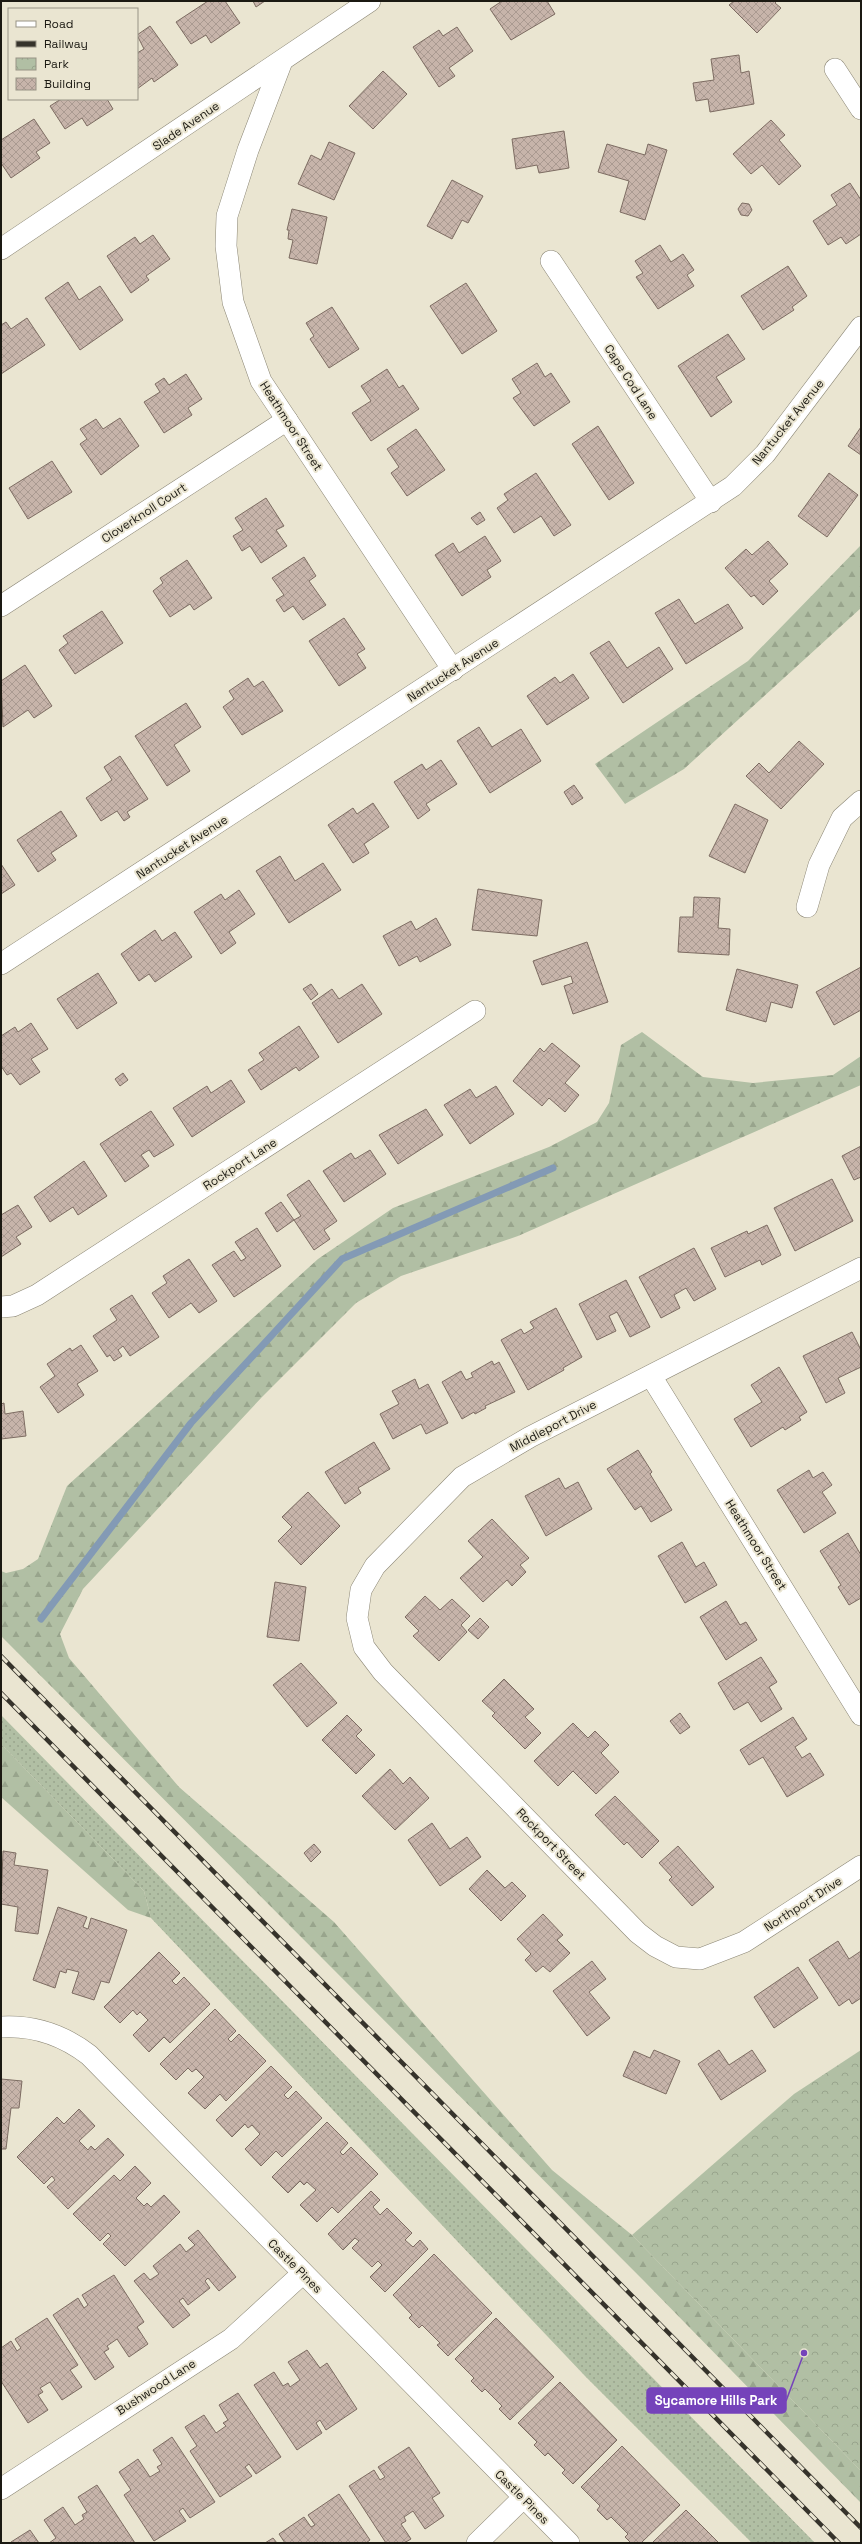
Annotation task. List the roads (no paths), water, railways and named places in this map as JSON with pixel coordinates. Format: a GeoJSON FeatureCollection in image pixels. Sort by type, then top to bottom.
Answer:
{"type":"FeatureCollection","features":[{"type":"Feature","properties":{"kind":"street","name":"Slade Avenue"},"geometry":{"type":"LineString","coordinates":[[1,249],[370,1]]}},
{"type":"Feature","properties":{"kind":"street","name":"Heathmoor Street"},"geometry":{"type":"LineString","coordinates":[[282,61],[248,150],[227,216],[226,246],[233,302],[241,329],[262,381],[453,670]]}},
{"type":"Feature","properties":{"kind":"street"},"geometry":{"type":"LineString","coordinates":[[835,69],[861,109]]}},
{"type":"Feature","properties":{"kind":"street","name":"Cape Cod Lane"},"geometry":{"type":"LineString","coordinates":[[551,261],[711,502]]}},
{"type":"Feature","properties":{"kind":"street","name":"Nantucket Avenue"},"geometry":{"type":"LineString","coordinates":[[1,964],[711,502],[733,486],[765,454],[861,327]]}},
{"type":"Feature","properties":{"kind":"street","name":"Cloverknoll Court"},"geometry":{"type":"LineString","coordinates":[[1,606],[287,420]]}},
{"type":"Feature","properties":{"kind":"street"},"geometry":{"type":"LineString","coordinates":[[807,907],[819,866],[842,818],[861,801]]}},
{"type":"Feature","properties":{"kind":"street","name":"Rockport Lane"},"geometry":{"type":"LineString","coordinates":[[1,1307],[13,1306],[37,1295],[475,1011]]}},
{"type":"Feature","properties":{"kind":"street","name":"Middleport Drive"},"geometry":{"type":"LineString","coordinates":[[383,1672],[364,1647],[357,1618],[361,1590],[375,1566],[462,1477],[530,1437],[861,1268]]}},
{"type":"Feature","properties":{"kind":"street","name":"Heathmoor Street"},"geometry":{"type":"LineString","coordinates":[[651,1376],[861,1715]]}},
{"type":"Feature","properties":{"kind":"street","name":"Rockport Street"},"geometry":{"type":"LineString","coordinates":[[383,1672],[638,1933],[655,1946],[676,1957],[700,1959],[744,1942]]}},
{"type":"Feature","properties":{"kind":"street","name":"Northport Drive"},"geometry":{"type":"LineString","coordinates":[[744,1942],[861,1866]]}},
{"type":"Feature","properties":{"kind":"street","name":"Castle Pines"},"geometry":{"type":"LineString","coordinates":[[1,2027],[32,2028],[52,2033],[72,2042],[89,2055],[302,2274],[569,2543]]}},
{"type":"Feature","properties":{"kind":"street","name":"Bushwood Lane"},"geometry":{"type":"LineString","coordinates":[[1,2489],[231,2339],[302,2274]]}},
{"type":"Feature","properties":{"kind":"street"},"geometry":{"type":"LineString","coordinates":[[477,2543],[523,2498]]}},
{"type":"Feature","properties":{"kind":"waterway"},"geometry":{"type":"LineString","coordinates":[[41,1619],[191,1423],[342,1259],[553,1168]]}},
{"type":"Feature","properties":{"kind":"railway"},"geometry":{"type":"LineString","coordinates":[[1,1656],[861,2528]]}},
{"type":"Feature","properties":{"kind":"railway"},"geometry":{"type":"LineString","coordinates":[[1,1693],[839,2543]]}},
{"type":"Feature","properties":{"kind":"place","name":"Sycamore Hills Park"},"geometry":{"type":"Point","coordinates":[804,2353]}}]}
